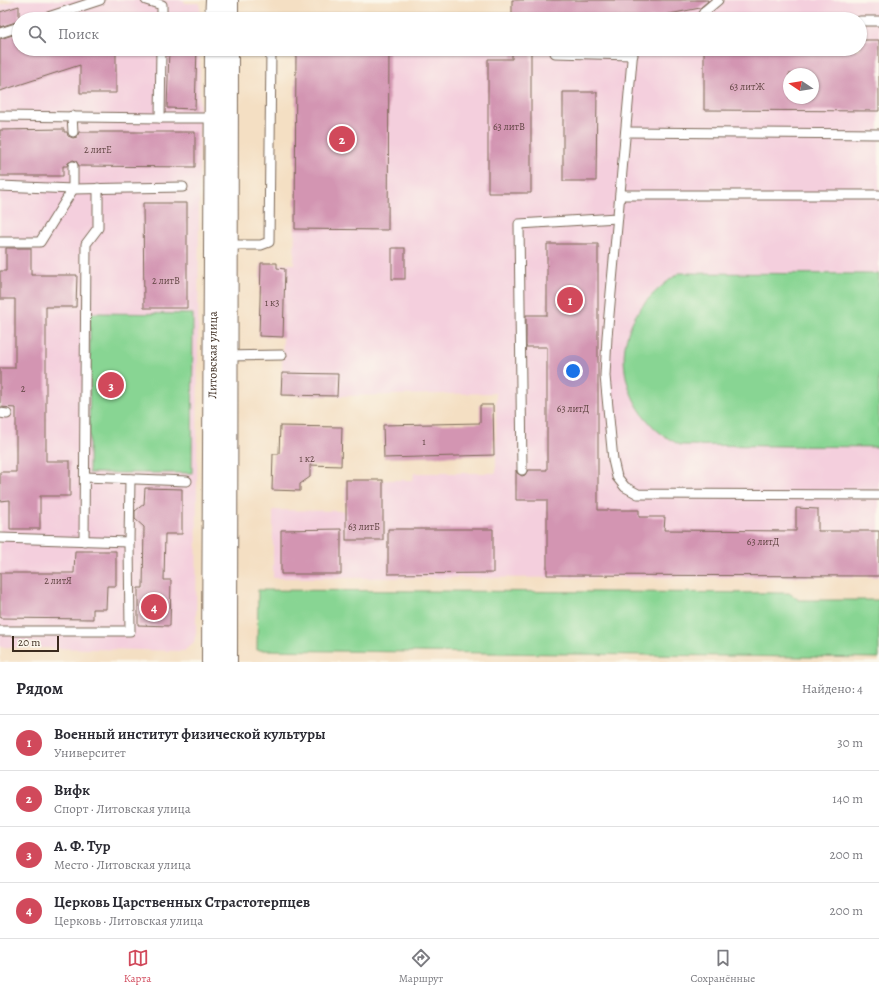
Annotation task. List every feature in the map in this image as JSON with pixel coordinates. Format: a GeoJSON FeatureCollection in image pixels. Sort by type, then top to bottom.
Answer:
{"type":"FeatureCollection","features":[{"type":"Feature","properties":{"kind":"street"},"geometry":{"type":"LineString","coordinates":[[214,12],[215,0]]}},
{"type":"Feature","properties":{"kind":"street"},"geometry":{"type":"LineString","coordinates":[[229,0],[229,12]]}},
{"type":"Feature","properties":{"kind":"street","name":"Литовская улица"},"geometry":{"type":"LineString","coordinates":[[215,56],[221,118],[220,580],[228,662]]}},
{"type":"Feature","properties":{"kind":"street","name":"Литовская улица"},"geometry":{"type":"LineString","coordinates":[[221,118],[228,56]]}},
{"type":"Feature","properties":{"kind":"street","name":"Литовская улица"},"geometry":{"type":"LineString","coordinates":[[211,662],[220,580]]}},
{"type":"Feature","properties":{"kind":"lane"},"geometry":{"type":"LineString","coordinates":[[63,12],[100,0]]}},
{"type":"Feature","properties":{"kind":"lane"},"geometry":{"type":"LineString","coordinates":[[146,0],[162,5],[162,12]]}},
{"type":"Feature","properties":{"kind":"lane"},"geometry":{"type":"LineString","coordinates":[[704,12],[718,0]]}},
{"type":"Feature","properties":{"kind":"lane"},"geometry":{"type":"LineString","coordinates":[[867,20],[879,21]]}},
{"type":"Feature","properties":{"kind":"lane"},"geometry":{"type":"LineString","coordinates":[[0,33],[12,29]]}},
{"type":"Feature","properties":{"kind":"lane"},"geometry":{"type":"LineString","coordinates":[[160,118],[161,56]]}},
{"type":"Feature","properties":{"kind":"lane"},"geometry":{"type":"LineString","coordinates":[[221,246],[261,245],[270,242],[271,56]]}},
{"type":"Feature","properties":{"kind":"lane"},"geometry":{"type":"LineString","coordinates":[[633,56],[607,337],[606,376],[613,460],[617,477],[626,487],[638,494],[879,495]]}},
{"type":"Feature","properties":{"kind":"lane"},"geometry":{"type":"LineString","coordinates":[[0,116],[221,118]]}},
{"type":"Feature","properties":{"kind":"lane"},"geometry":{"type":"LineString","coordinates":[[72,116],[73,132]]}},
{"type":"Feature","properties":{"kind":"lane"},"geometry":{"type":"LineString","coordinates":[[626,132],[879,134]]}},
{"type":"Feature","properties":{"kind":"lane"},"geometry":{"type":"LineString","coordinates":[[0,242],[40,242],[73,189],[73,166]]}},
{"type":"Feature","properties":{"kind":"lane"},"geometry":{"type":"LineString","coordinates":[[0,186],[73,189],[183,187]]}},
{"type":"Feature","properties":{"kind":"lane"},"geometry":{"type":"LineString","coordinates":[[84,541],[86,244],[98,228],[98,188]]}},
{"type":"Feature","properties":{"kind":"lane"},"geometry":{"type":"LineString","coordinates":[[620,194],[879,195]]}},
{"type":"Feature","properties":{"kind":"lane"},"geometry":{"type":"LineString","coordinates":[[522,470],[519,224],[617,218]]}},
{"type":"Feature","properties":{"kind":"lane"},"geometry":{"type":"LineString","coordinates":[[221,356],[282,355]]}},
{"type":"Feature","properties":{"kind":"lane"},"geometry":{"type":"LineString","coordinates":[[85,477],[187,481]]}},
{"type":"Feature","properties":{"kind":"lane"},"geometry":{"type":"LineString","coordinates":[[0,631],[130,631],[130,479]]}},
{"type":"Feature","properties":{"kind":"lane"},"geometry":{"type":"LineString","coordinates":[[0,538],[129,542]]}},
{"type":"Feature","properties":{"kind":"shaded area"},"geometry":{"type":"Polygon","coordinates":[[[15,0],[184,0],[184,3],[200,3],[200,12],[12,12],[12,56],[200,56],[196,633],[194,642],[184,651],[0,647],[0,5],[15,0]]]}},
{"type":"Feature","properties":{"kind":"shaded area"},"geometry":{"type":"Polygon","coordinates":[[[512,0],[879,0],[879,577],[273,578],[273,510],[345,511],[346,480],[413,480],[414,473],[496,473],[496,393],[337,396],[281,395],[283,337],[259,336],[261,263],[294,264],[295,229],[388,229],[389,56],[867,56],[867,12],[512,12],[512,0]]]}},
{"type":"Feature","properties":{"kind":"green space"},"geometry":{"type":"Polygon","coordinates":[[[679,273],[879,274],[879,447],[680,445],[659,432],[646,419],[636,404],[629,388],[625,372],[624,354],[627,337],[633,321],[643,305],[669,280],[679,273]]]}},
{"type":"Feature","properties":{"kind":"green space"},"geometry":{"type":"Polygon","coordinates":[[[90,313],[193,314],[192,473],[89,473],[90,313]]]}},
{"type":"Feature","properties":{"kind":"green space"},"geometry":{"type":"Polygon","coordinates":[[[258,590],[789,593],[799,600],[879,600],[879,658],[257,650],[258,590]]]}},
{"type":"Feature","properties":{"kind":"building"},"geometry":{"type":"Polygon","coordinates":[[[512,0],[708,0],[700,8],[680,12],[512,12],[512,0]]]}},
{"type":"Feature","properties":{"kind":"building"},"geometry":{"type":"Polygon","coordinates":[[[19,6],[19,12],[12,12],[12,23],[0,27],[0,12],[19,6]]]}},
{"type":"Feature","properties":{"kind":"building"},"geometry":{"type":"Polygon","coordinates":[[[12,35],[12,56],[116,56],[116,93],[80,93],[80,65],[0,91],[0,39],[12,35]]]}},
{"type":"Feature","properties":{"kind":"building"},"geometry":{"type":"Polygon","coordinates":[[[867,40],[879,40],[879,111],[704,110],[704,56],[867,56],[867,40]]]}},
{"type":"Feature","properties":{"kind":"building"},"geometry":{"type":"Polygon","coordinates":[[[169,56],[197,56],[195,109],[167,108],[169,56]]]}},
{"type":"Feature","properties":{"kind":"building"},"geometry":{"type":"Polygon","coordinates":[[[296,56],[389,56],[388,230],[295,229],[296,56]]]}},
{"type":"Feature","properties":{"kind":"building"},"geometry":{"type":"Polygon","coordinates":[[[512,56],[531,56],[531,193],[488,193],[488,59],[512,59],[512,56]]]}},
{"type":"Feature","properties":{"kind":"building"},"geometry":{"type":"Polygon","coordinates":[[[563,92],[597,92],[596,181],[563,181],[563,92]]]}},
{"type":"Feature","properties":{"kind":"building"},"geometry":{"type":"Polygon","coordinates":[[[64,129],[64,132],[67,132],[68,136],[73,138],[77,137],[79,132],[195,132],[195,167],[79,166],[76,161],[73,160],[68,163],[67,166],[63,166],[63,176],[0,176],[0,130],[64,129]]]}},
{"type":"Feature","properties":{"kind":"building"},"geometry":{"type":"Polygon","coordinates":[[[143,203],[187,203],[187,308],[144,308],[143,203]]]}},
{"type":"Feature","properties":{"kind":"building"},"geometry":{"type":"Polygon","coordinates":[[[547,244],[598,244],[598,510],[639,510],[639,517],[665,517],[664,530],[796,531],[796,508],[818,509],[818,531],[879,531],[879,576],[547,575],[547,500],[516,500],[516,470],[517,473],[522,476],[525,475],[528,470],[547,470],[547,347],[526,347],[526,315],[547,315],[547,244]]]}},
{"type":"Feature","properties":{"kind":"building"},"geometry":{"type":"Polygon","coordinates":[[[6,248],[31,248],[31,275],[77,275],[76,307],[46,307],[46,461],[70,461],[70,496],[40,496],[40,529],[10,529],[10,500],[0,501],[0,472],[16,472],[16,408],[0,407],[0,368],[15,368],[15,299],[0,299],[0,271],[6,271],[6,248]]]}},
{"type":"Feature","properties":{"kind":"building"},"geometry":{"type":"Polygon","coordinates":[[[392,248],[405,248],[405,279],[392,279],[392,248]]]}},
{"type":"Feature","properties":{"kind":"building"},"geometry":{"type":"Polygon","coordinates":[[[261,263],[277,263],[277,268],[285,269],[283,337],[259,336],[261,263]]]}},
{"type":"Feature","properties":{"kind":"building"},"geometry":{"type":"Polygon","coordinates":[[[282,373],[338,374],[337,396],[281,395],[282,373]]]}},
{"type":"Feature","properties":{"kind":"building"},"geometry":{"type":"Polygon","coordinates":[[[480,405],[493,405],[494,455],[384,458],[383,425],[480,423],[480,405]]]}},
{"type":"Feature","properties":{"kind":"building"},"geometry":{"type":"Polygon","coordinates":[[[280,426],[342,427],[341,466],[310,465],[310,477],[300,484],[300,491],[272,490],[273,454],[279,454],[280,426]]]}},
{"type":"Feature","properties":{"kind":"building"},"geometry":{"type":"Polygon","coordinates":[[[346,480],[383,480],[383,540],[346,540],[346,480]]]}},
{"type":"Feature","properties":{"kind":"building"},"geometry":{"type":"Polygon","coordinates":[[[145,488],[182,489],[182,534],[165,534],[164,580],[171,580],[170,626],[138,625],[138,588],[143,588],[144,527],[135,519],[135,511],[144,504],[145,488]]]}},
{"type":"Feature","properties":{"kind":"building"},"geometry":{"type":"Polygon","coordinates":[[[341,529],[341,574],[281,574],[281,530],[341,529]]]}},
{"type":"Feature","properties":{"kind":"building"},"geometry":{"type":"Polygon","coordinates":[[[388,529],[493,529],[493,573],[388,574],[388,529]]]}},
{"type":"Feature","properties":{"kind":"building"},"geometry":{"type":"Polygon","coordinates":[[[75,551],[116,551],[116,586],[107,586],[106,609],[93,609],[93,619],[0,618],[0,573],[74,573],[75,551]]]}},
{"type":"Feature","properties":{"kind":"place","name":"Вифк"},"geometry":{"type":"Point","coordinates":[342,139]}},
{"type":"Feature","properties":{"kind":"place","name":"Военный институт физической культуры"},"geometry":{"type":"Point","coordinates":[570,300]}},
{"type":"Feature","properties":{"kind":"place","name":"А. Ф. Тур"},"geometry":{"type":"Point","coordinates":[111,385]}},
{"type":"Feature","properties":{"kind":"place","name":"Церковь Царственных Страстотерпцев"},"geometry":{"type":"Point","coordinates":[154,607]}}]}
